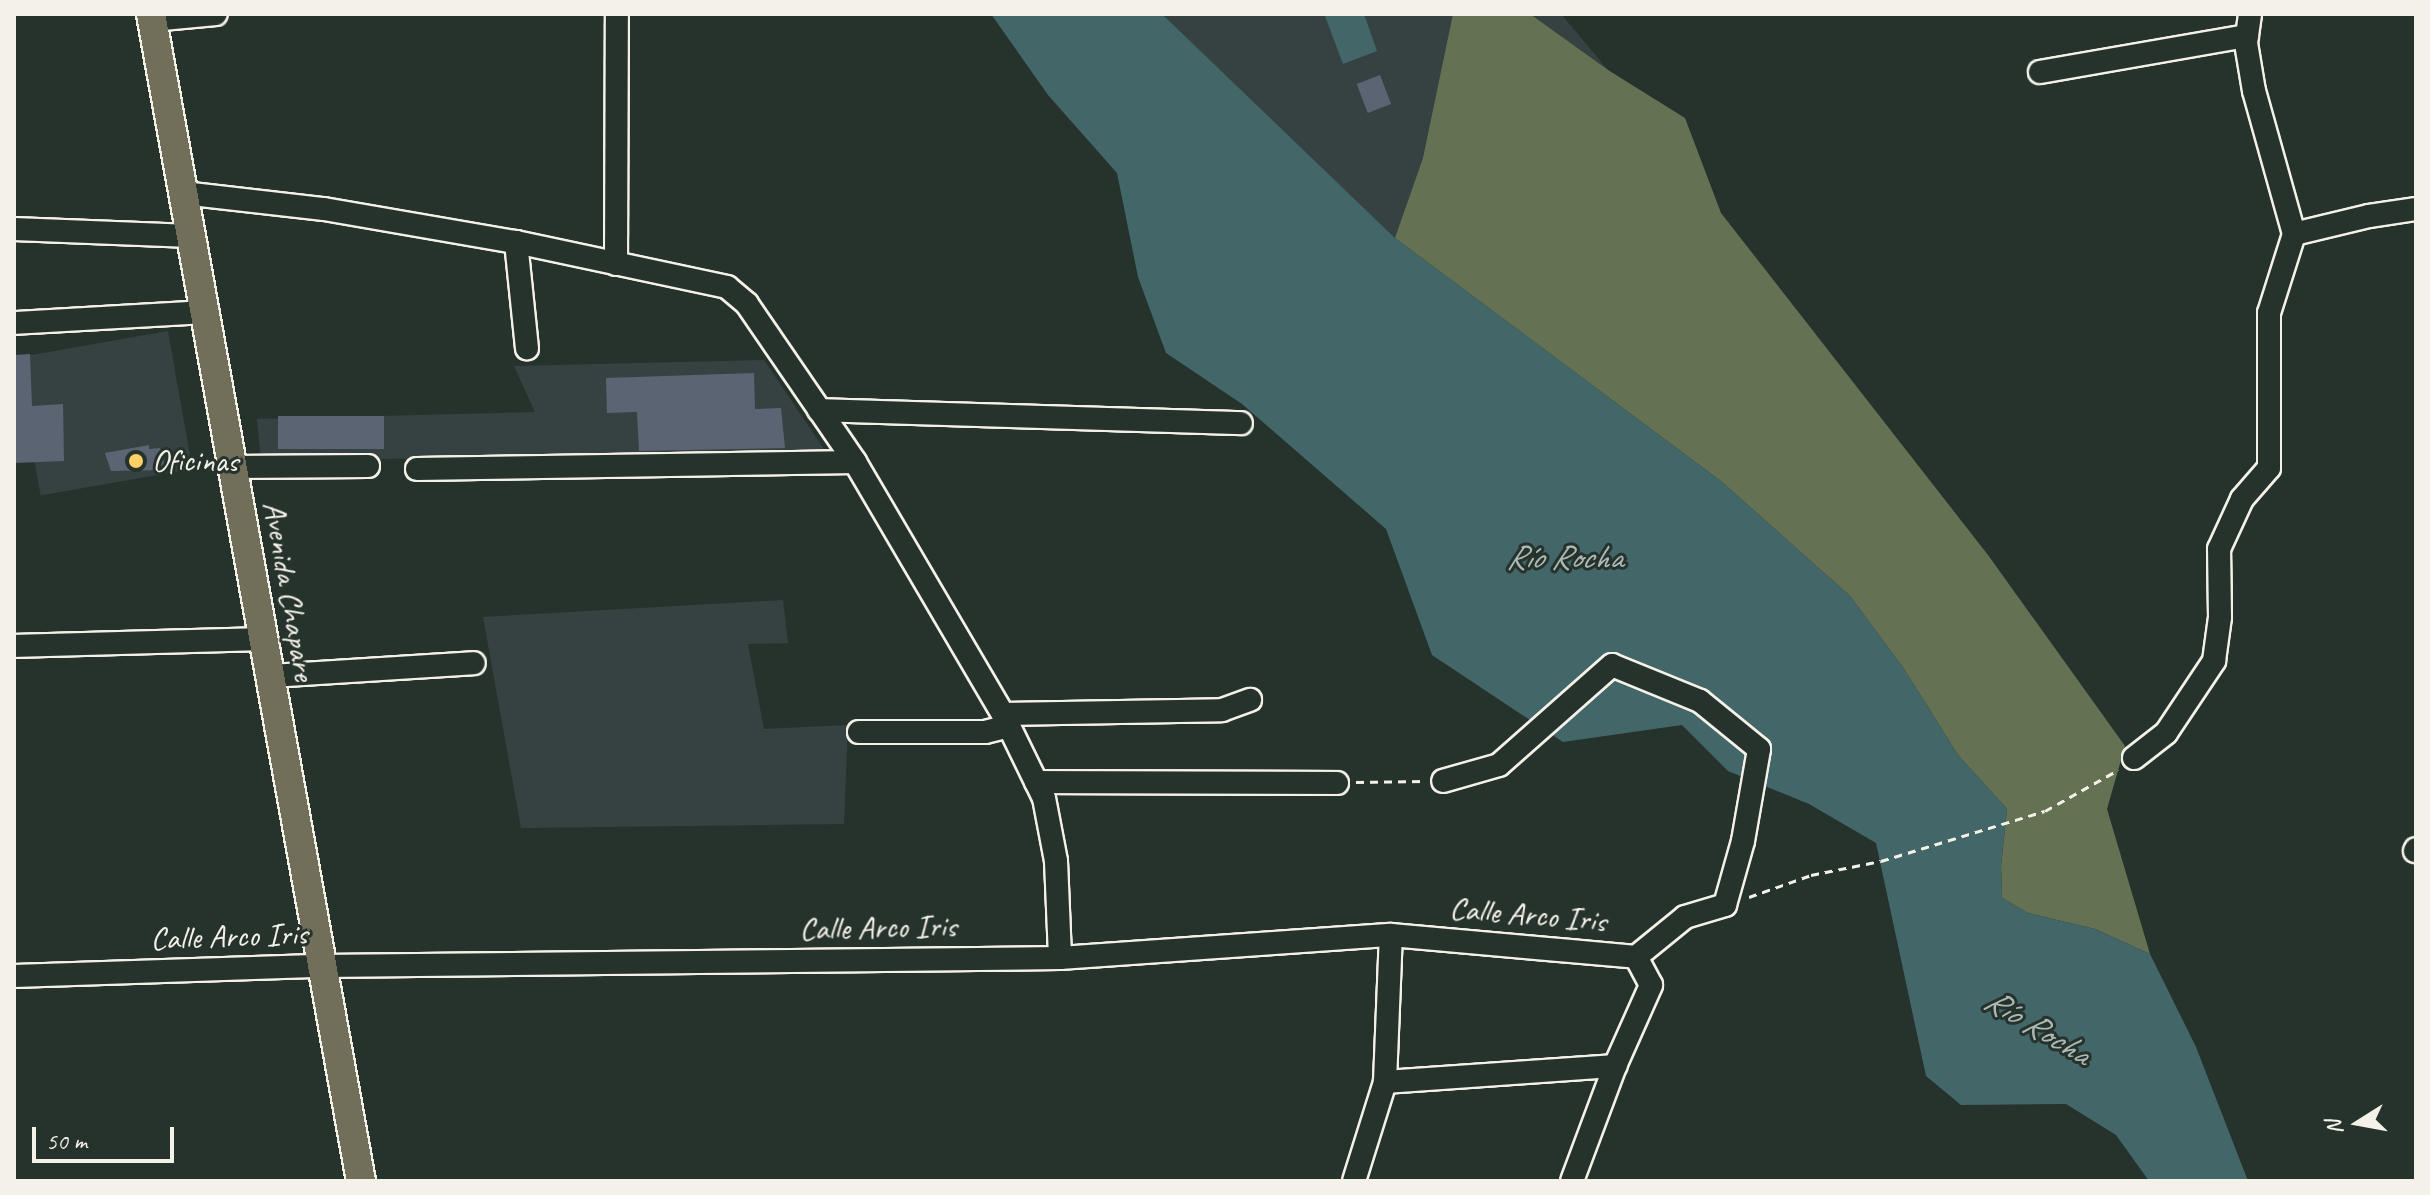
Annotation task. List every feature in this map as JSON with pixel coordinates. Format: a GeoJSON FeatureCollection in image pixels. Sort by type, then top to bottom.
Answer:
{"type":"FeatureCollection","features":[{"type":"Feature","properties":{"kind":"main road","name":"Avenida Chapare"},"geometry":{"type":"LineString","coordinates":[[151,17],[361,1181]]}},
{"type":"Feature","properties":{"kind":"street"},"geometry":{"type":"LineString","coordinates":[[151,17],[216,14]]}},
{"type":"Feature","properties":{"kind":"street"},"geometry":{"type":"LineString","coordinates":[[616,264],[617,14]]}},
{"type":"Feature","properties":{"kind":"street"},"geometry":{"type":"LineString","coordinates":[[2040,72],[2249,25],[2254,91],[2294,234],[2269,313],[2269,468],[2242,499],[2219,549],[2220,617],[2214,661],[2166,733],[2134,758]]}},
{"type":"Feature","properties":{"kind":"street"},"geometry":{"type":"LineString","coordinates":[[183,193],[324,209],[516,242],[727,287],[755,315],[855,462],[1006,720],[1044,798],[1056,861],[1060,958]]}},
{"type":"Feature","properties":{"kind":"street"},"geometry":{"type":"LineString","coordinates":[[2294,234],[2369,216],[2416,209]]}},
{"type":"Feature","properties":{"kind":"street"},"geometry":{"type":"LineString","coordinates":[[14,229],[191,236]]}},
{"type":"Feature","properties":{"kind":"street"},"geometry":{"type":"LineString","coordinates":[[516,242],[527,348]]}},
{"type":"Feature","properties":{"kind":"street"},"geometry":{"type":"LineString","coordinates":[[14,323],[204,312]]}},
{"type":"Feature","properties":{"kind":"street"},"geometry":{"type":"LineString","coordinates":[[819,410],[1241,423]]}},
{"type":"Feature","properties":{"kind":"street"},"geometry":{"type":"LineString","coordinates":[[417,469],[855,462]]}},
{"type":"Feature","properties":{"kind":"street"},"geometry":{"type":"LineString","coordinates":[[232,467],[368,466]]}},
{"type":"Feature","properties":{"kind":"street"},"geometry":{"type":"LineString","coordinates":[[14,646],[262,639]]}},
{"type":"Feature","properties":{"kind":"street"},"geometry":{"type":"LineString","coordinates":[[270,676],[474,663]]}},
{"type":"Feature","properties":{"kind":"street"},"geometry":{"type":"LineString","coordinates":[[1443,781],[1499,765],[1612,665],[1700,701],[1759,749],[1743,841],[1725,905]]}},
{"type":"Feature","properties":{"kind":"street"},"geometry":{"type":"LineString","coordinates":[[859,732],[985,732],[1006,720],[1222,710],[1250,700]]}},
{"type":"Feature","properties":{"kind":"street"},"geometry":{"type":"LineString","coordinates":[[1036,782],[1337,783]]}},
{"type":"Feature","properties":{"kind":"street","name":"Calle Arco Iris"},"geometry":{"type":"LineString","coordinates":[[14,976],[321,966],[1060,958],[1391,935],[1636,957],[1685,917],[1725,905]]}},
{"type":"Feature","properties":{"kind":"street"},"geometry":{"type":"LineString","coordinates":[[1354,1181],[1385,1082],[1391,935]]}},
{"type":"Feature","properties":{"kind":"street"},"geometry":{"type":"LineString","coordinates":[[1572,1181],[1615,1066],[1651,985],[1636,957]]}},
{"type":"Feature","properties":{"kind":"street"},"geometry":{"type":"LineString","coordinates":[[1385,1082],[1615,1066]]}},
{"type":"Feature","properties":{"kind":"path"},"geometry":{"type":"LineString","coordinates":[[1725,905],[1811,875],[1881,861],[2045,811],[2103,782],[2134,758]]}},
{"type":"Feature","properties":{"kind":"path"},"geometry":{"type":"LineString","coordinates":[[1337,783],[1443,781]]}},
{"type":"Feature","properties":{"kind":"shaded area"},"geometry":{"type":"Polygon","coordinates":[[[1162,14],[1561,14],[1608,70],[1508,321],[1395,238],[1162,14]]]}},
{"type":"Feature","properties":{"kind":"shaded area"},"geometry":{"type":"Polygon","coordinates":[[[168,331],[192,469],[41,496],[16,358],[168,331]]]}},
{"type":"Feature","properties":{"kind":"shaded area"},"geometry":{"type":"Polygon","coordinates":[[[764,360],[828,455],[261,460],[257,419],[535,412],[514,366],[764,360]]]}},
{"type":"Feature","properties":{"kind":"shaded area"},"geometry":{"type":"Polygon","coordinates":[[[783,600],[788,643],[748,644],[764,729],[848,725],[844,824],[521,828],[483,617],[783,600]]]}},
{"type":"Feature","properties":{"kind":"green space"},"geometry":{"type":"Polygon","coordinates":[[[1453,14],[1530,14],[1608,70],[1685,118],[1721,213],[1988,555],[2125,746],[2107,809],[2150,954],[2095,929],[2028,913],[2002,898],[2001,866],[2007,809],[1958,755],[1904,669],[1850,596],[1722,482],[1395,238],[1423,158],[1453,14]]]}},
{"type":"Feature","properties":{"kind":"water","name":"Río Rocha"},"geometry":{"type":"Polygon","coordinates":[[[991,14],[1162,14],[1395,238],[1722,482],[1850,596],[1904,669],[1958,755],[2007,809],[2001,866],[2002,898],[2028,913],[2095,929],[2150,954],[2196,1047],[2248,1181],[2149,1181],[2116,1135],[2066,1104],[1961,1105],[1926,1076],[1876,843],[1809,804],[1728,771],[1682,725],[1563,742],[1432,655],[1386,529],[1242,404],[1166,353],[1138,277],[1117,173],[1048,95],[991,14]]]}},
{"type":"Feature","properties":{"kind":"water"},"geometry":{"type":"Polygon","coordinates":[[[1364,14],[1377,51],[1343,64],[1325,16],[1364,14]]]}},
{"type":"Feature","properties":{"kind":"building"},"geometry":{"type":"Polygon","coordinates":[[[1380,75],[1391,104],[1368,113],[1357,84],[1380,75]]]}},
{"type":"Feature","properties":{"kind":"building"},"geometry":{"type":"Polygon","coordinates":[[[30,354],[32,406],[63,404],[64,461],[14,463],[14,355],[30,354]]]}},
{"type":"Feature","properties":{"kind":"building"},"geometry":{"type":"Polygon","coordinates":[[[754,373],[755,409],[781,408],[785,448],[639,451],[637,412],[607,413],[606,378],[754,373]]]}},
{"type":"Feature","properties":{"kind":"building"},"geometry":{"type":"Polygon","coordinates":[[[278,416],[384,416],[384,449],[278,449],[278,416]]]}},
{"type":"Feature","properties":{"kind":"building","name":"Oficinas"},"geometry":{"type":"Polygon","coordinates":[[[149,445],[149,449],[160,448],[166,470],[111,471],[105,453],[149,445]]]}},
{"type":"Feature","properties":{"kind":"place","name":"Oficinas"},"geometry":{"type":"Point","coordinates":[136,461]}}]}
